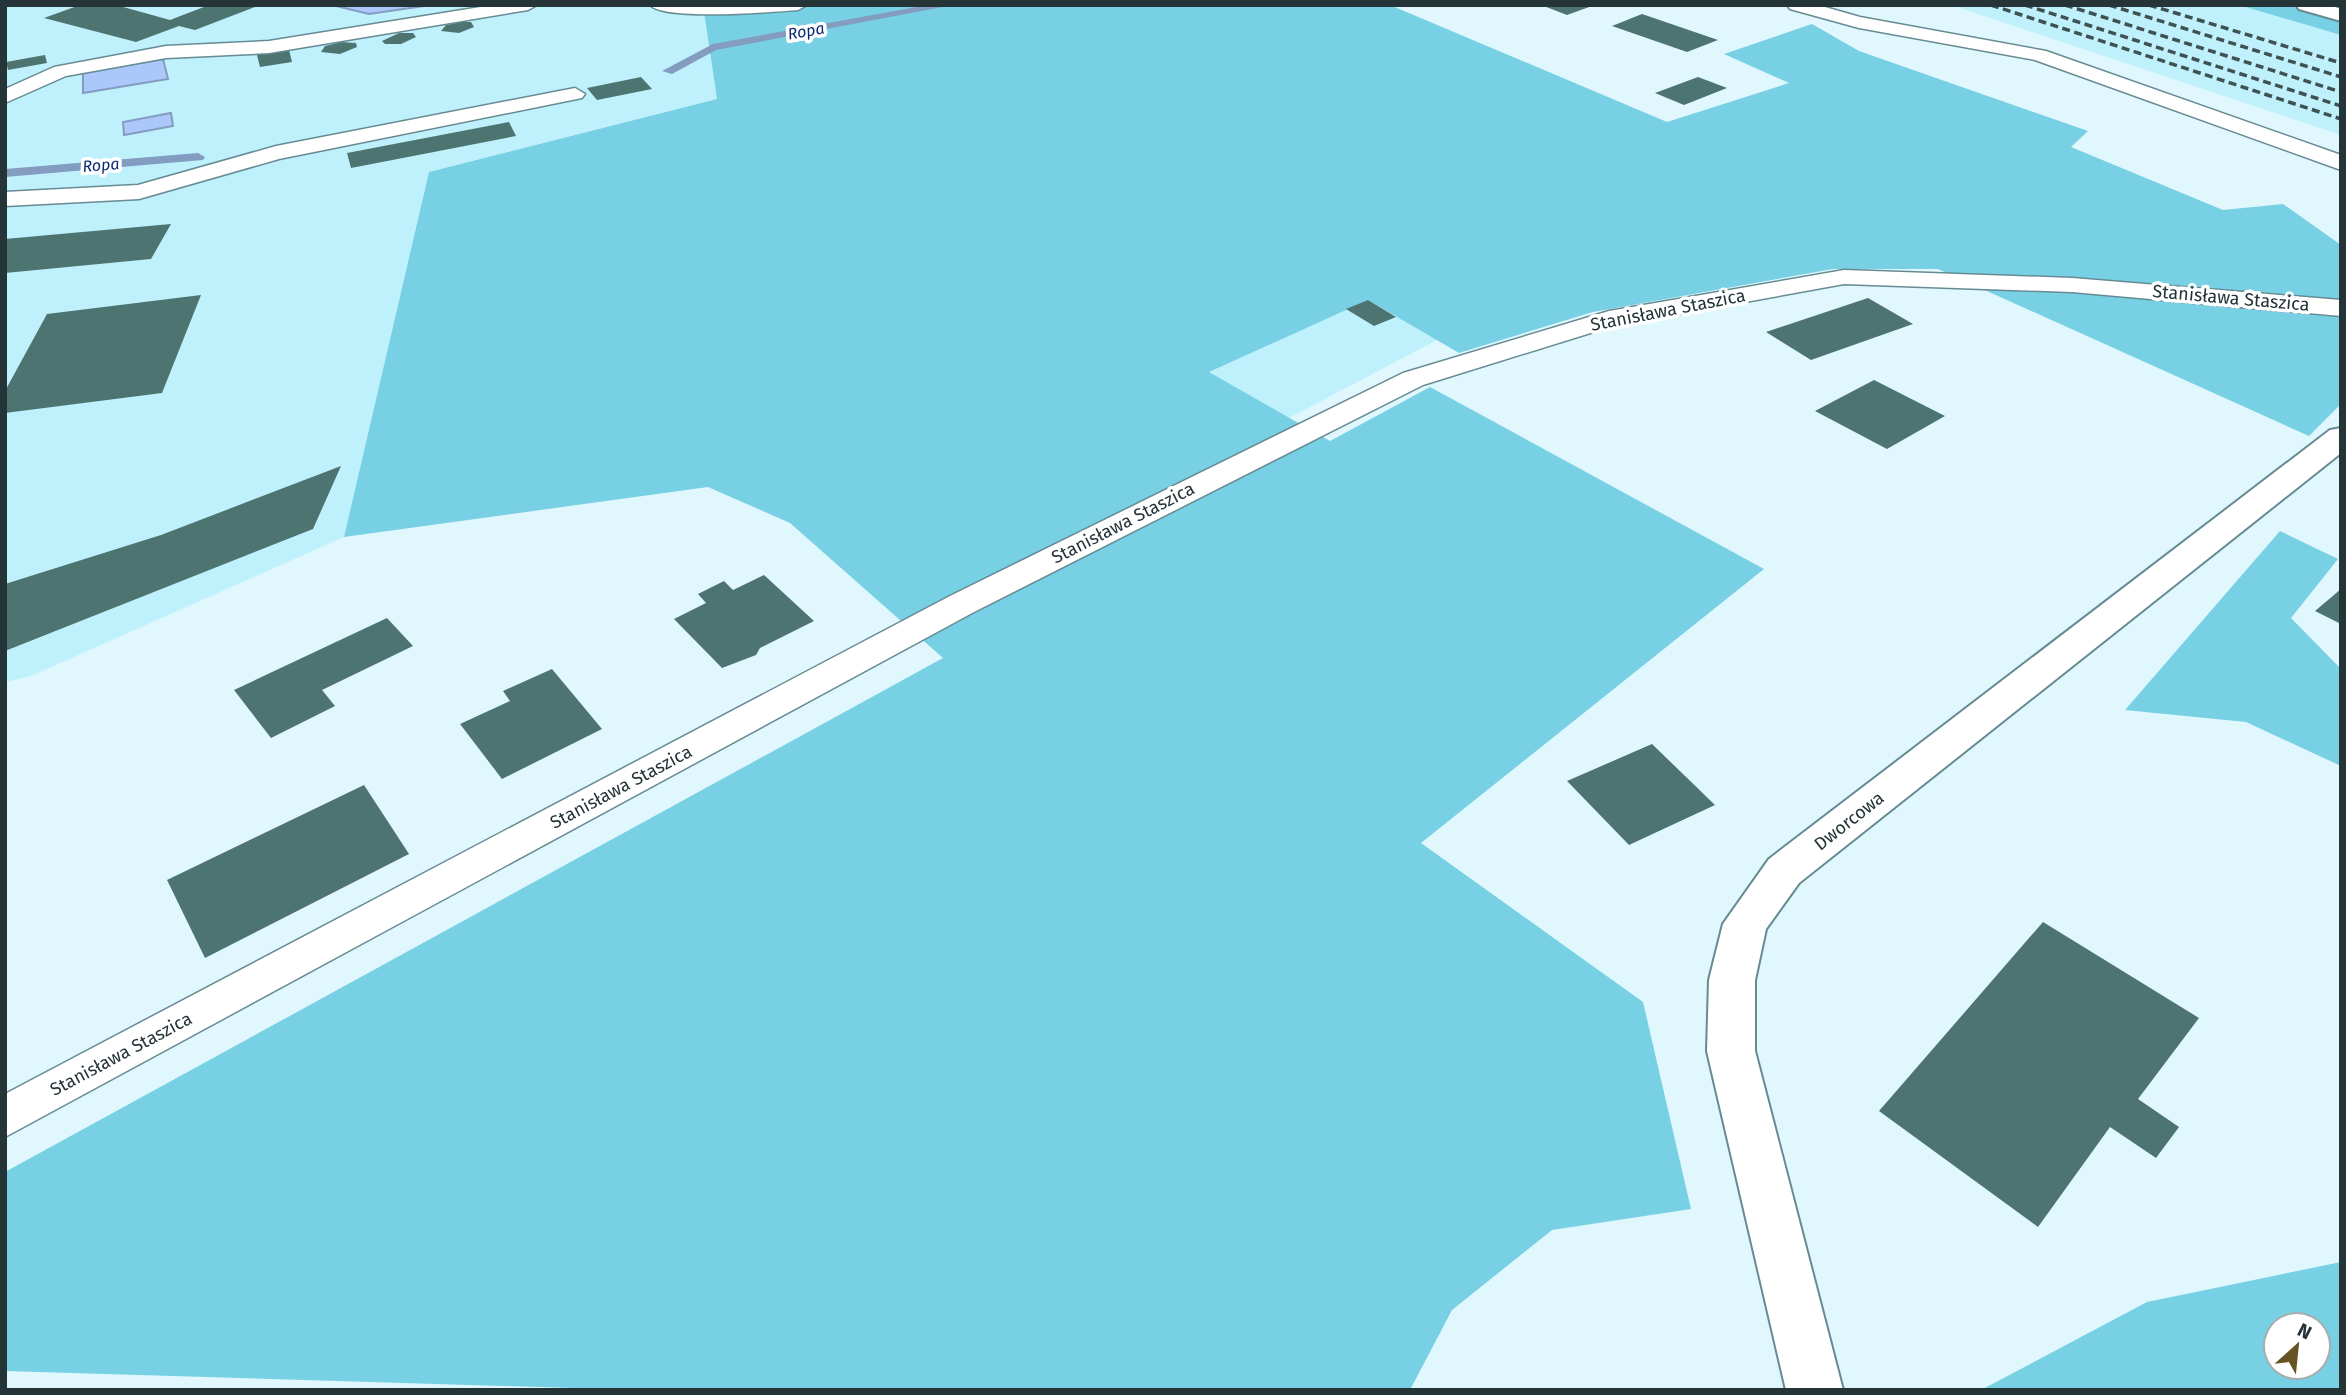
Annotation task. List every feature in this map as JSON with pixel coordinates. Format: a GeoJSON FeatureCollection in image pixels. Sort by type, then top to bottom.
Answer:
{"type":"FeatureCollection","features":[{"type":"Feature","properties":{"kind":"street"},"geometry":{"type":"LineString","coordinates":[[2306,5],[2341,15]]}},
{"type":"Feature","properties":{"kind":"street","name":"Dworcowa"},"geometry":{"type":"LineString","coordinates":[[1815,1390],[1731,1051],[1732,980],[1745,924],[1784,871],[2341,437]]}},
{"type":"Feature","properties":{"kind":"lane"},"geometry":{"type":"LineString","coordinates":[[5,97],[61,71],[153,55],[269,47],[528,5]]}},
{"type":"Feature","properties":{"kind":"lane"},"geometry":{"type":"LineString","coordinates":[[659,5],[713,9],[798,5]]}},
{"type":"Feature","properties":{"kind":"lane"},"geometry":{"type":"LineString","coordinates":[[1796,5],[1859,22],[2039,55],[2341,163]]}},
{"type":"Feature","properties":{"kind":"lane"},"geometry":{"type":"LineString","coordinates":[[5,199],[139,192],[276,153],[575,94]]}},
{"type":"Feature","properties":{"kind":"lane","name":"Stanisława Staszica"},"geometry":{"type":"LineString","coordinates":[[5,1116],[962,604],[1413,379],[1609,319],[1844,277],[2073,285],[2341,307]]}},
{"type":"Feature","properties":{"kind":"shaded area"},"geometry":{"type":"Polygon","coordinates":[[[5,5],[703,5],[717,99],[429,172],[344,537],[31,676],[5,682],[5,5]]]}},
{"type":"Feature","properties":{"kind":"shaded area"},"geometry":{"type":"Polygon","coordinates":[[[332,5],[431,5],[369,14],[332,5]]]}},
{"type":"Feature","properties":{"kind":"shaded area"},"geometry":{"type":"Polygon","coordinates":[[[703,5],[1390,5],[1667,122],[1789,83],[1724,54],[1812,24],[1859,51],[2088,131],[2071,147],[2223,210],[2283,204],[2341,245],[2341,404],[2309,436],[1938,269],[1833,269],[1593,312],[1459,353],[1368,300],[1209,372],[1330,441],[1430,387],[1764,569],[1421,843],[1643,1002],[1691,1209],[1552,1230],[1452,1310],[1410,1390],[639,1390],[5,1371],[5,1172],[943,658],[790,523],[708,487],[344,537],[429,172],[717,99],[703,5]]]}},
{"type":"Feature","properties":{"kind":"shaded area"},"geometry":{"type":"Polygon","coordinates":[[[1951,5],[2286,5],[2341,20],[2341,135],[1951,5]]]}},
{"type":"Feature","properties":{"kind":"shaded area"},"geometry":{"type":"Polygon","coordinates":[[[2239,5],[2286,5],[2341,20],[2341,35],[2239,5]]]}},
{"type":"Feature","properties":{"kind":"shaded area"},"geometry":{"type":"Polygon","coordinates":[[[163,59],[168,79],[83,93],[83,73],[163,59]]]}},
{"type":"Feature","properties":{"kind":"shaded area"},"geometry":{"type":"Polygon","coordinates":[[[171,113],[173,126],[124,135],[123,122],[171,113]]]}},
{"type":"Feature","properties":{"kind":"shaded area"},"geometry":{"type":"Polygon","coordinates":[[[1368,300],[1437,340],[1289,418],[1208,372],[1368,300]]]}},
{"type":"Feature","properties":{"kind":"shaded area"},"geometry":{"type":"Polygon","coordinates":[[[2280,531],[2338,559],[2291,618],[2341,669],[2341,766],[2246,722],[2125,710],[2280,531]]]}},
{"type":"Feature","properties":{"kind":"shaded area"},"geometry":{"type":"Polygon","coordinates":[[[2341,1262],[2341,1390],[1981,1390],[2147,1302],[2341,1262]]]}},
{"type":"Feature","properties":{"kind":"building"},"geometry":{"type":"Polygon","coordinates":[[[80,5],[116,5],[170,20],[209,5],[255,7],[195,30],[179,26],[136,42],[44,18],[80,5]]]}},
{"type":"Feature","properties":{"kind":"building"},"geometry":{"type":"Polygon","coordinates":[[[1541,5],[1591,5],[1592,6],[1567,15],[1541,5]]]}},
{"type":"Feature","properties":{"kind":"building"},"geometry":{"type":"Polygon","coordinates":[[[1642,14],[1718,40],[1687,52],[1612,26],[1642,14]]]}},
{"type":"Feature","properties":{"kind":"building"},"geometry":{"type":"Polygon","coordinates":[[[471,22],[474,27],[459,33],[441,31],[446,25],[471,22]]]}},
{"type":"Feature","properties":{"kind":"building"},"geometry":{"type":"Polygon","coordinates":[[[399,33],[413,33],[416,37],[401,44],[385,44],[382,41],[399,33]]]}},
{"type":"Feature","properties":{"kind":"building"},"geometry":{"type":"Polygon","coordinates":[[[342,42],[356,43],[357,47],[340,54],[321,52],[325,46],[342,42]]]}},
{"type":"Feature","properties":{"kind":"building"},"geometry":{"type":"Polygon","coordinates":[[[289,50],[292,62],[260,67],[257,55],[289,50]]]}},
{"type":"Feature","properties":{"kind":"building"},"geometry":{"type":"Polygon","coordinates":[[[45,55],[47,63],[8,70],[6,62],[45,55]]]}},
{"type":"Feature","properties":{"kind":"building"},"geometry":{"type":"Polygon","coordinates":[[[641,77],[652,89],[597,100],[587,88],[641,77]]]}},
{"type":"Feature","properties":{"kind":"building"},"geometry":{"type":"Polygon","coordinates":[[[1698,77],[1727,88],[1684,105],[1655,93],[1698,77]]]}},
{"type":"Feature","properties":{"kind":"building"},"geometry":{"type":"Polygon","coordinates":[[[509,122],[516,136],[351,168],[347,153],[509,122]]]}},
{"type":"Feature","properties":{"kind":"building"},"geometry":{"type":"Polygon","coordinates":[[[171,224],[151,259],[5,273],[5,239],[171,224]]]}},
{"type":"Feature","properties":{"kind":"building"},"geometry":{"type":"Polygon","coordinates":[[[201,295],[162,393],[5,413],[5,391],[47,314],[201,295]]]}},
{"type":"Feature","properties":{"kind":"building"},"geometry":{"type":"Polygon","coordinates":[[[1868,298],[1913,324],[1811,360],[1766,332],[1868,298]]]}},
{"type":"Feature","properties":{"kind":"building"},"geometry":{"type":"Polygon","coordinates":[[[1368,300],[1396,317],[1374,326],[1346,309],[1368,300]]]}},
{"type":"Feature","properties":{"kind":"building"},"geometry":{"type":"Polygon","coordinates":[[[1874,380],[1945,416],[1887,449],[1815,411],[1874,380]]]}},
{"type":"Feature","properties":{"kind":"building"},"geometry":{"type":"Polygon","coordinates":[[[341,466],[313,529],[5,651],[5,584],[161,535],[341,466]]]}},
{"type":"Feature","properties":{"kind":"building"},"geometry":{"type":"Polygon","coordinates":[[[764,575],[814,621],[760,648],[756,655],[722,668],[674,619],[706,603],[698,594],[724,581],[733,590],[764,575]]]}},
{"type":"Feature","properties":{"kind":"building"},"geometry":{"type":"Polygon","coordinates":[[[2341,589],[2341,624],[2315,611],[2341,589]]]}},
{"type":"Feature","properties":{"kind":"building"},"geometry":{"type":"Polygon","coordinates":[[[387,618],[413,646],[322,690],[335,706],[271,738],[234,690],[387,618]]]}},
{"type":"Feature","properties":{"kind":"building"},"geometry":{"type":"Polygon","coordinates":[[[552,669],[602,729],[502,779],[460,724],[510,701],[503,691],[552,669]]]}},
{"type":"Feature","properties":{"kind":"building"},"geometry":{"type":"Polygon","coordinates":[[[1652,744],[1715,805],[1629,845],[1567,781],[1652,744]]]}},
{"type":"Feature","properties":{"kind":"building"},"geometry":{"type":"Polygon","coordinates":[[[364,785],[409,854],[205,958],[167,880],[364,785]]]}},
{"type":"Feature","properties":{"kind":"building"},"geometry":{"type":"Polygon","coordinates":[[[2043,922],[2199,1018],[2138,1099],[2179,1127],[2156,1158],[2110,1127],[2038,1227],[1879,1111],[2043,922]]]}},
{"type":"Feature","properties":{"kind":"waterway","name":"Ropa"},"geometry":{"type":"LineString","coordinates":[[668,71],[713,47],[948,5]]}},
{"type":"Feature","properties":{"kind":"waterway","name":"Ropa"},"geometry":{"type":"LineString","coordinates":[[5,173],[198,157]]}},
{"type":"Feature","properties":{"kind":"railway"},"geometry":{"type":"LineString","coordinates":[[1991,5],[2341,119]]}},
{"type":"Feature","properties":{"kind":"railway"},"geometry":{"type":"LineString","coordinates":[[2025,5],[2341,106]]}},
{"type":"Feature","properties":{"kind":"railway"},"geometry":{"type":"LineString","coordinates":[[2065,5],[2341,92]]}},
{"type":"Feature","properties":{"kind":"railway"},"geometry":{"type":"LineString","coordinates":[[2109,5],[2341,77]]}},
{"type":"Feature","properties":{"kind":"railway"},"geometry":{"type":"LineString","coordinates":[[2149,5],[2341,63]]}}]}
